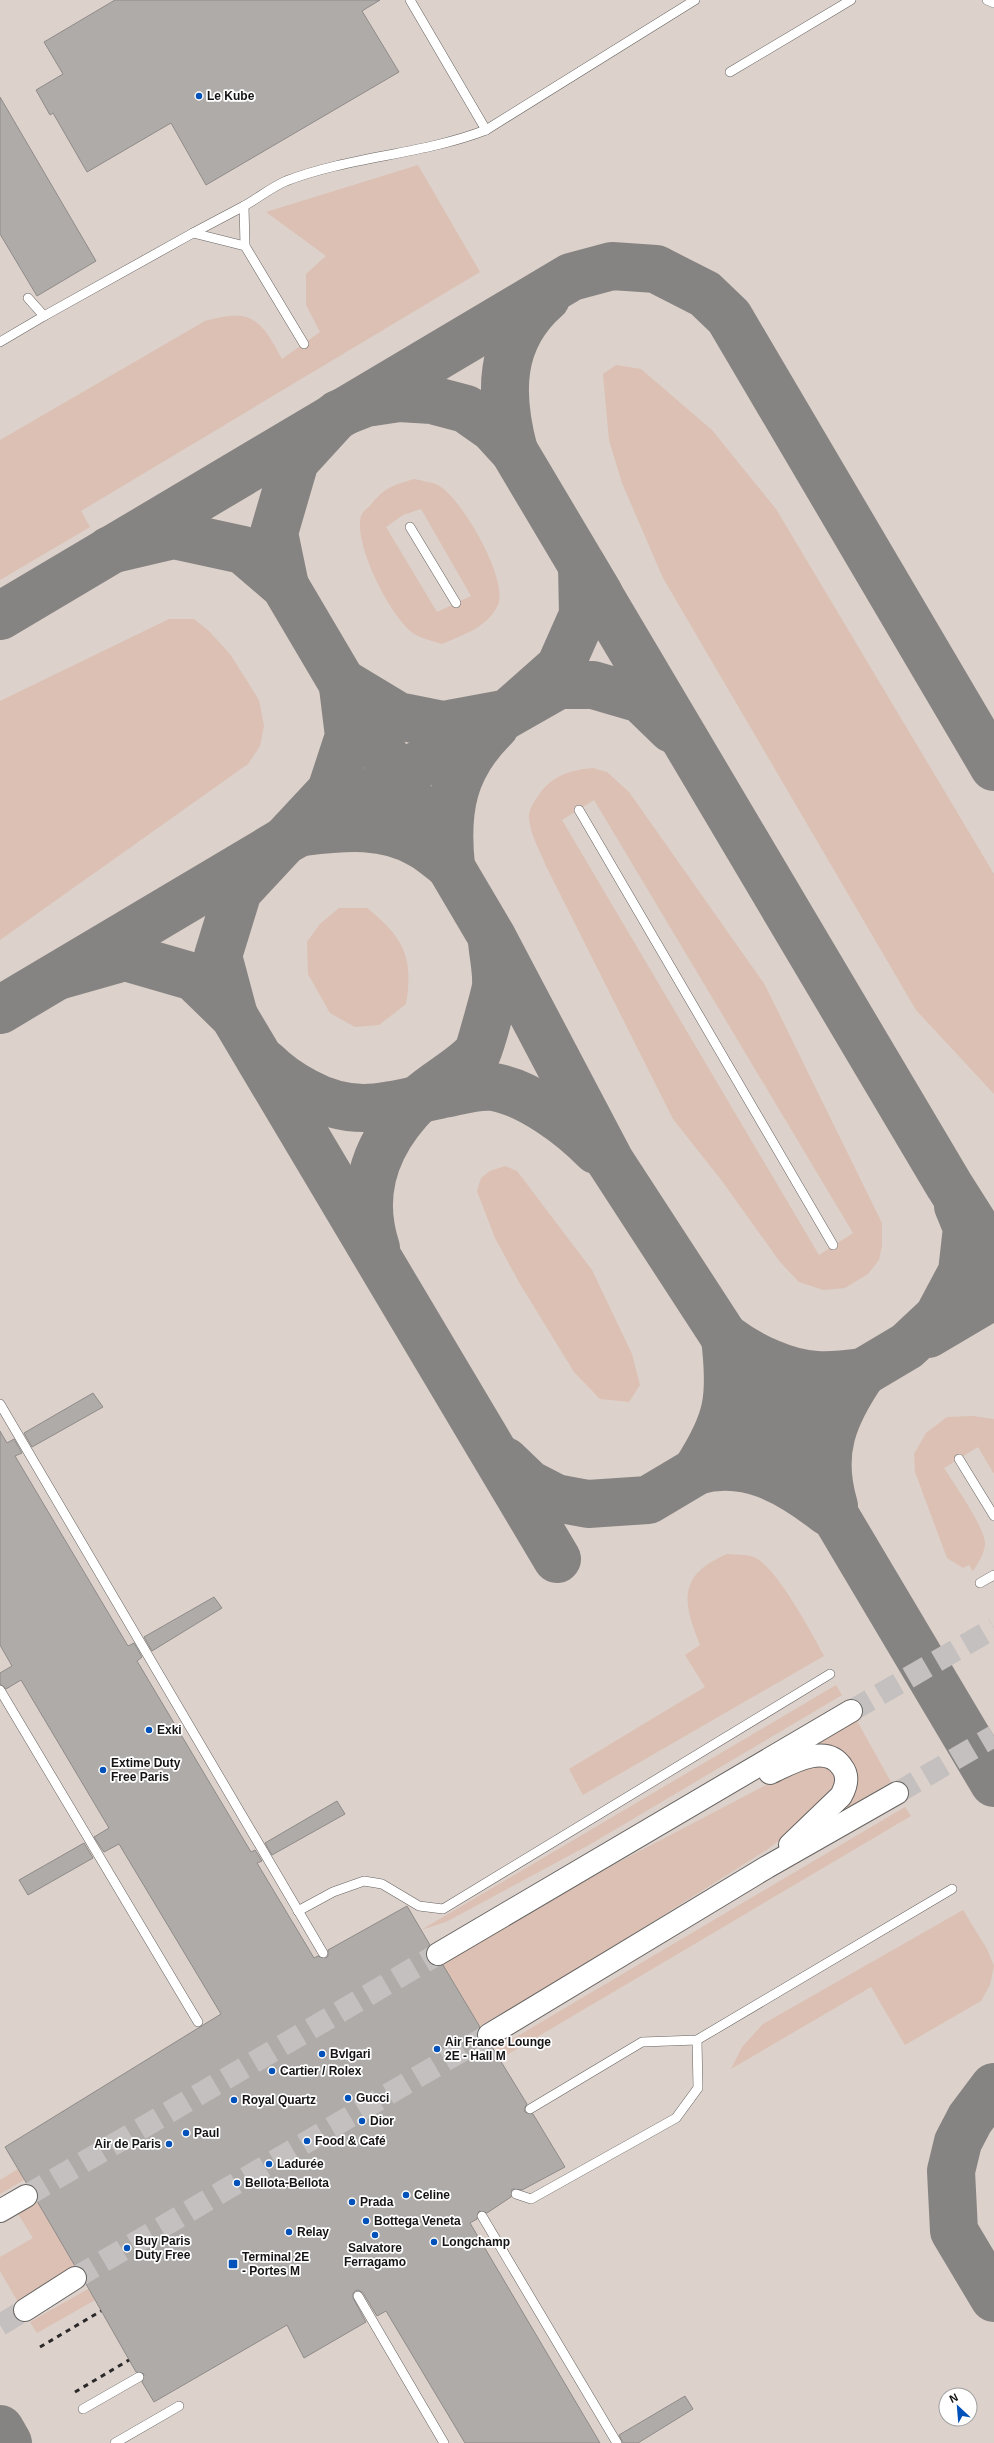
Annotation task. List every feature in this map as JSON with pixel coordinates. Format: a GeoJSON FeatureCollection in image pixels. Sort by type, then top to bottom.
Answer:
{"type":"FeatureCollection","features":[{"type":"Feature","properties":{"kind":"main road"},"geometry":{"type":"LineString","coordinates":[[438,1954],[851,1711]]}},
{"type":"Feature","properties":{"kind":"main road"},"geometry":{"type":"LineString","coordinates":[[675,1815],[810,1757],[829,1756],[836,1760],[845,1771],[846,1779],[841,1796],[767,1867]]}},
{"type":"Feature","properties":{"kind":"main road"},"geometry":{"type":"LineString","coordinates":[[489,2035],[767,1867],[897,1793]]}},
{"type":"Feature","properties":{"kind":"main road"},"geometry":{"type":"LineString","coordinates":[[0,2211],[26,2196]]}},
{"type":"Feature","properties":{"kind":"main road"},"geometry":{"type":"LineString","coordinates":[[25,2310],[76,2278]]}},
{"type":"Feature","properties":{"kind":"lane"},"geometry":{"type":"LineString","coordinates":[[410,0],[486,130]]}},
{"type":"Feature","properties":{"kind":"lane"},"geometry":{"type":"LineString","coordinates":[[0,342],[285,182],[327,168],[458,140],[486,130],[695,0]]}},
{"type":"Feature","properties":{"kind":"lane"},"geometry":{"type":"LineString","coordinates":[[730,72],[851,0]]}},
{"type":"Feature","properties":{"kind":"lane"},"geometry":{"type":"LineString","coordinates":[[987,0],[994,3]]}},
{"type":"Feature","properties":{"kind":"lane"},"geometry":{"type":"LineString","coordinates":[[244,206],[245,246],[304,344]]}},
{"type":"Feature","properties":{"kind":"lane"},"geometry":{"type":"LineString","coordinates":[[193,233],[245,246]]}},
{"type":"Feature","properties":{"kind":"lane"},"geometry":{"type":"LineString","coordinates":[[28,298],[44,316]]}},
{"type":"Feature","properties":{"kind":"lane"},"geometry":{"type":"LineString","coordinates":[[410,527],[456,603]]}},
{"type":"Feature","properties":{"kind":"lane"},"geometry":{"type":"LineString","coordinates":[[578,810],[833,1245]]}},
{"type":"Feature","properties":{"kind":"lane"},"geometry":{"type":"LineString","coordinates":[[0,1404],[323,1953]]}},
{"type":"Feature","properties":{"kind":"lane"},"geometry":{"type":"LineString","coordinates":[[959,1460],[994,1516]]}},
{"type":"Feature","properties":{"kind":"lane"},"geometry":{"type":"LineString","coordinates":[[980,1583],[994,1575]]}},
{"type":"Feature","properties":{"kind":"lane"},"geometry":{"type":"LineString","coordinates":[[298,1911],[333,1892],[364,1882],[382,1884],[419,1906],[443,1909],[830,1674]]}},
{"type":"Feature","properties":{"kind":"lane"},"geometry":{"type":"LineString","coordinates":[[0,1690],[198,2022]]}},
{"type":"Feature","properties":{"kind":"lane"},"geometry":{"type":"LineString","coordinates":[[530,2108],[642,2042],[697,2040],[952,1889]]}},
{"type":"Feature","properties":{"kind":"lane"},"geometry":{"type":"LineString","coordinates":[[516,2194],[531,2199],[676,2118],[698,2088],[697,2040]]}},
{"type":"Feature","properties":{"kind":"lane"},"geometry":{"type":"LineString","coordinates":[[482,2216],[617,2443]]}},
{"type":"Feature","properties":{"kind":"lane"},"geometry":{"type":"LineString","coordinates":[[358,2296],[444,2443]]}},
{"type":"Feature","properties":{"kind":"lane"},"geometry":{"type":"LineString","coordinates":[[83,2409],[139,2377]]}},
{"type":"Feature","properties":{"kind":"lane"},"geometry":{"type":"LineString","coordinates":[[115,2443],[179,2406]]}},
{"type":"Feature","properties":{"kind":"shaded area"},"geometry":{"type":"Polygon","coordinates":[[[0,0],[994,0],[994,2443],[0,2443],[0,0]]]}},
{"type":"Feature","properties":{"kind":"shaded area"},"geometry":{"type":"Polygon","coordinates":[[[418,165],[480,272],[81,511],[90,527],[0,580],[0,440],[205,321],[221,317],[234,316],[244,316],[253,320],[267,334],[282,359],[320,332],[306,305],[306,274],[326,256],[266,212],[418,165]]]}},
{"type":"Feature","properties":{"kind":"shaded area"},"geometry":{"type":"Polygon","coordinates":[[[616,365],[641,369],[712,430],[776,509],[994,874],[994,1094],[916,1010],[663,578],[622,483],[609,440],[603,374],[616,365]]]}},
{"type":"Feature","properties":{"kind":"shaded area"},"geometry":{"type":"Polygon","coordinates":[[[414,479],[438,485],[459,505],[481,540],[490,559],[500,593],[498,605],[488,619],[474,629],[442,644],[416,635],[406,627],[396,614],[376,581],[363,544],[360,529],[362,514],[384,491],[414,479]],[[421,509],[403,515],[386,527],[437,612],[471,596],[421,509]]]}},
{"type":"Feature","properties":{"kind":"shaded area"},"geometry":{"type":"Polygon","coordinates":[[[169,619],[194,619],[209,631],[230,654],[259,700],[264,726],[260,746],[248,764],[0,940],[0,701],[169,619]]]}},
{"type":"Feature","properties":{"kind":"shaded area"},"geometry":{"type":"Polygon","coordinates":[[[593,768],[607,772],[629,792],[765,985],[882,1223],[882,1245],[879,1260],[868,1274],[845,1288],[823,1290],[799,1282],[780,1262],[722,1181],[673,1119],[546,866],[530,825],[529,813],[531,807],[543,789],[555,779],[569,772],[593,768]],[[594,800],[562,820],[819,1255],[853,1233],[594,800]]]}},
{"type":"Feature","properties":{"kind":"shaded area"},"geometry":{"type":"Polygon","coordinates":[[[339,908],[367,908],[389,929],[403,949],[407,961],[408,973],[406,1004],[379,1025],[355,1027],[330,1013],[308,974],[307,942],[320,924],[339,908]]]}},
{"type":"Feature","properties":{"kind":"shaded area"},"geometry":{"type":"Polygon","coordinates":[[[505,1166],[517,1171],[592,1270],[632,1354],[640,1385],[629,1402],[600,1399],[574,1372],[520,1284],[495,1238],[477,1191],[481,1178],[490,1171],[505,1166]]]}},
{"type":"Feature","properties":{"kind":"shaded area"},"geometry":{"type":"Polygon","coordinates":[[[973,1416],[994,1419],[994,1474],[978,1447],[944,1468],[980,1526],[985,1543],[981,1558],[973,1571],[969,1565],[963,1568],[947,1558],[915,1472],[914,1454],[926,1433],[947,1417],[973,1416]]]}},
{"type":"Feature","properties":{"kind":"shaded area"},"geometry":{"type":"Polygon","coordinates":[[[727,1554],[754,1557],[763,1563],[773,1573],[793,1602],[824,1656],[583,1795],[569,1769],[705,1687],[685,1655],[700,1645],[690,1615],[688,1591],[692,1580],[700,1571],[711,1562],[727,1554]]]}},
{"type":"Feature","properties":{"kind":"shaded area"},"geometry":{"type":"Polygon","coordinates":[[[836,1685],[842,1695],[589,1845],[446,1922],[421,1930],[836,1685]]]}},
{"type":"Feature","properties":{"kind":"shaded area"},"geometry":{"type":"Polygon","coordinates":[[[856,1719],[891,1782],[849,1807],[842,1806],[851,1794],[811,1746],[856,1719]]]}},
{"type":"Feature","properties":{"kind":"shaded area"},"geometry":{"type":"Polygon","coordinates":[[[806,1764],[830,1765],[839,1781],[824,1806],[768,1849],[583,1966],[480,2026],[441,1963],[617,1863],[806,1764]]]}},
{"type":"Feature","properties":{"kind":"shaded area"},"geometry":{"type":"Polygon","coordinates":[[[905,1807],[911,1816],[500,2059],[494,2050],[905,1807]]]}},
{"type":"Feature","properties":{"kind":"shaded area"},"geometry":{"type":"Polygon","coordinates":[[[963,1910],[987,1949],[994,1966],[990,1985],[981,2001],[905,2045],[871,1987],[731,2069],[742,2047],[763,2024],[963,1910]]]}},
{"type":"Feature","properties":{"kind":"shaded area"},"geometry":{"type":"Polygon","coordinates":[[[18,2169],[24,2180],[0,2194],[0,2180],[18,2169]]]}},
{"type":"Feature","properties":{"kind":"shaded area"},"geometry":{"type":"Polygon","coordinates":[[[38,2202],[77,2267],[18,2302],[0,2271],[0,2257],[33,2238],[18,2214],[38,2202]]]}},
{"type":"Feature","properties":{"kind":"shaded area"},"geometry":{"type":"Polygon","coordinates":[[[88,2289],[95,2300],[37,2333],[30,2322],[88,2289]]]}},
{"type":"Feature","properties":{"kind":"building","name":"Le Kube"},"geometry":{"type":"Polygon","coordinates":[[[115,0],[380,0],[362,11],[399,72],[206,185],[171,123],[87,172],[53,113],[50,115],[36,90],[63,74],[44,42],[115,0]]]}},
{"type":"Feature","properties":{"kind":"building"},"geometry":{"type":"Polygon","coordinates":[[[0,97],[96,261],[37,296],[0,234],[0,97]]]}},
{"type":"Feature","properties":{"kind":"building"},"geometry":{"type":"Polygon","coordinates":[[[93,1393],[103,1407],[32,1447],[24,1433],[93,1393]]]}},
{"type":"Feature","properties":{"kind":"building","name":"Terminal 2E - Portes M"},"geometry":{"type":"Polygon","coordinates":[[[0,1431],[7,1443],[14,1439],[22,1453],[15,1456],[128,1646],[134,1643],[142,1657],[137,1661],[251,1852],[255,1850],[262,1861],[257,1863],[314,1958],[318,1956],[326,1958],[328,1956],[328,1950],[407,1906],[430,1945],[426,1954],[427,1961],[432,1965],[443,1965],[480,2027],[477,2035],[478,2041],[483,2046],[492,2047],[527,2104],[524,2109],[525,2112],[533,2114],[565,2167],[522,2190],[512,2189],[511,2197],[487,2213],[479,2211],[477,2219],[470,2223],[600,2443],[465,2443],[386,2311],[377,2316],[363,2293],[358,2290],[355,2291],[352,2296],[366,2322],[304,2358],[287,2325],[154,2402],[142,2382],[144,2374],[136,2372],[86,2284],[86,2272],[75,2266],[37,2201],[37,2189],[27,2184],[5,2147],[221,2014],[119,1844],[104,1852],[94,1837],[109,1828],[21,1680],[6,1689],[0,1684],[0,1673],[12,1666],[0,1645],[0,1431]]]}},
{"type":"Feature","properties":{"kind":"building"},"geometry":{"type":"Polygon","coordinates":[[[214,1597],[222,1608],[152,1651],[144,1637],[214,1597]]]}},
{"type":"Feature","properties":{"kind":"building"},"geometry":{"type":"Polygon","coordinates":[[[337,1801],[345,1814],[272,1855],[265,1843],[337,1801]]]}},
{"type":"Feature","properties":{"kind":"building"},"geometry":{"type":"Polygon","coordinates":[[[84,1843],[93,1858],[28,1895],[19,1880],[84,1843]]]}},
{"type":"Feature","properties":{"kind":"building"},"geometry":{"type":"Polygon","coordinates":[[[685,2396],[693,2409],[638,2443],[623,2443],[619,2435],[685,2396]]]}},
{"type":"Feature","properties":{"kind":"taxiway"},"geometry":{"type":"LineString","coordinates":[[0,616],[571,277],[612,266],[656,269],[705,294],[729,317],[994,767]]}},
{"type":"Feature","properties":{"kind":"taxiway"},"geometry":{"type":"LineString","coordinates":[[514,451],[506,409],[506,369],[511,350],[519,332],[530,314],[546,298]]}},
{"type":"Feature","properties":{"kind":"taxiway"},"geometry":{"type":"LineString","coordinates":[[285,586],[274,533],[295,461],[338,414],[366,403],[399,398],[432,400],[466,409],[493,428],[514,451],[599,594]]}},
{"type":"Feature","properties":{"kind":"taxiway"},"geometry":{"type":"LineString","coordinates":[[110,550],[174,535],[243,550],[285,586],[492,937],[610,1161],[779,1421],[994,1783]]}},
{"type":"Feature","properties":{"kind":"taxiway"},"geometry":{"type":"LineString","coordinates":[[582,566],[949,1185],[994,1256]]}},
{"type":"Feature","properties":{"kind":"taxiway"},"geometry":{"type":"LineString","coordinates":[[345,684],[398,716],[443,725],[508,713],[560,667],[583,615],[582,566]]}},
{"type":"Feature","properties":{"kind":"taxiway"},"geometry":{"type":"LineString","coordinates":[[0,1010],[286,840],[559,685],[593,685],[641,699],[672,729]]}},
{"type":"Feature","properties":{"kind":"taxiway"},"geometry":{"type":"LineString","coordinates":[[234,1016],[218,956],[238,891],[331,791],[349,736],[343,687]]}},
{"type":"Feature","properties":{"kind":"taxiway"},"geometry":{"type":"LineString","coordinates":[[451,866],[449,826],[455,790],[461,773],[470,757],[481,741],[495,726]]}},
{"type":"Feature","properties":{"kind":"taxiway"},"geometry":{"type":"LineString","coordinates":[[304,832],[364,828],[394,833],[422,845],[449,865]]}},
{"type":"Feature","properties":{"kind":"taxiway"},"geometry":{"type":"LineString","coordinates":[[376,1248],[371,1227],[369,1206],[370,1186],[375,1167],[382,1149],[392,1131],[405,1114],[427,1092],[465,1065],[477,1053],[496,986],[492,941]]}},
{"type":"Feature","properties":{"kind":"taxiway"},"geometry":{"type":"LineString","coordinates":[[58,976],[125,957],[194,977],[234,1016],[557,1559]]}},
{"type":"Feature","properties":{"kind":"taxiway"},"geometry":{"type":"LineString","coordinates":[[266,1064],[284,1080],[323,1101],[341,1106],[357,1108],[390,1106],[475,1088],[494,1087],[507,1090],[549,1111],[575,1130],[596,1150]]}},
{"type":"Feature","properties":{"kind":"taxiway"},"geometry":{"type":"LineString","coordinates":[[505,1461],[529,1484],[556,1498],[588,1504],[648,1500],[907,1346],[938,1317],[962,1272],[967,1228],[958,1206]]}},
{"type":"Feature","properties":{"kind":"taxiway"},"geometry":{"type":"LineString","coordinates":[[928,1334],[994,1295]]}},
{"type":"Feature","properties":{"kind":"taxiway"},"geometry":{"type":"LineString","coordinates":[[696,1471],[715,1437],[722,1422],[726,1408],[728,1376],[725,1338]]}},
{"type":"Feature","properties":{"kind":"taxiway"},"geometry":{"type":"LineString","coordinates":[[726,1338],[769,1363],[781,1368],[805,1374],[840,1375],[863,1372]]}},
{"type":"Feature","properties":{"kind":"taxiway"},"geometry":{"type":"LineString","coordinates":[[834,1506],[829,1487],[828,1468],[828,1451],[831,1435],[836,1419],[852,1388],[863,1372]]}},
{"type":"Feature","properties":{"kind":"taxiway"},"geometry":{"type":"LineString","coordinates":[[696,1471],[714,1467],[750,1469],[783,1482],[828,1512]]}},
{"type":"Feature","properties":{"kind":"taxiway"},"geometry":{"type":"LineString","coordinates":[[994,2087],[970,2119],[958,2142],[951,2171],[954,2231],[994,2298]]}},
{"type":"Feature","properties":{"kind":"taxiway"},"geometry":{"type":"LineString","coordinates":[[0,2429],[8,2443]]}},
{"type":"Feature","properties":{"kind":"tunnel"},"geometry":{"type":"LineString","coordinates":[[851,1711],[994,1628]]}},
{"type":"Feature","properties":{"kind":"tunnel"},"geometry":{"type":"LineString","coordinates":[[897,1793],[994,1736]]}},
{"type":"Feature","properties":{"kind":"tunnel"},"geometry":{"type":"LineString","coordinates":[[26,2196],[438,1954]]}},
{"type":"Feature","properties":{"kind":"tunnel"},"geometry":{"type":"LineString","coordinates":[[75,2278],[489,2035]]}},
{"type":"Feature","properties":{"kind":"tunnel"},"geometry":{"type":"LineString","coordinates":[[0,2325],[25,2310]]}},
{"type":"Feature","properties":{"kind":"railway"},"geometry":{"type":"LineString","coordinates":[[40,2347],[101,2311]]}},
{"type":"Feature","properties":{"kind":"railway"},"geometry":{"type":"LineString","coordinates":[[75,2392],[129,2360]]}},
{"type":"Feature","properties":{"kind":"place","name":"Le Kube"},"geometry":{"type":"Point","coordinates":[199,96]}},
{"type":"Feature","properties":{"kind":"place","name":"Exki"},"geometry":{"type":"Point","coordinates":[149,1730]}},
{"type":"Feature","properties":{"kind":"place","name":"Extime Duty Free Paris"},"geometry":{"type":"Point","coordinates":[103,1770]}},
{"type":"Feature","properties":{"kind":"place","name":"Air France Lounge 2E - Hall M"},"geometry":{"type":"Point","coordinates":[437,2049]}},
{"type":"Feature","properties":{"kind":"place","name":"Bvlgari"},"geometry":{"type":"Point","coordinates":[322,2054]}},
{"type":"Feature","properties":{"kind":"place","name":"Cartier / Rolex"},"geometry":{"type":"Point","coordinates":[272,2071]}},
{"type":"Feature","properties":{"kind":"place","name":"Gucci"},"geometry":{"type":"Point","coordinates":[348,2098]}},
{"type":"Feature","properties":{"kind":"place","name":"Royal Quartz"},"geometry":{"type":"Point","coordinates":[234,2100]}},
{"type":"Feature","properties":{"kind":"place","name":"Dior"},"geometry":{"type":"Point","coordinates":[362,2121]}},
{"type":"Feature","properties":{"kind":"place","name":"Paul"},"geometry":{"type":"Point","coordinates":[186,2133]}},
{"type":"Feature","properties":{"kind":"place","name":"Food & Café"},"geometry":{"type":"Point","coordinates":[307,2141]}},
{"type":"Feature","properties":{"kind":"place","name":"Air de Paris"},"geometry":{"type":"Point","coordinates":[169,2144]}},
{"type":"Feature","properties":{"kind":"place","name":"Ladurée"},"geometry":{"type":"Point","coordinates":[269,2164]}},
{"type":"Feature","properties":{"kind":"place","name":"Bellota-Bellota"},"geometry":{"type":"Point","coordinates":[237,2183]}},
{"type":"Feature","properties":{"kind":"place","name":"Celine"},"geometry":{"type":"Point","coordinates":[406,2195]}},
{"type":"Feature","properties":{"kind":"place","name":"Prada"},"geometry":{"type":"Point","coordinates":[352,2202]}},
{"type":"Feature","properties":{"kind":"place","name":"Bottega Veneta"},"geometry":{"type":"Point","coordinates":[366,2221]}},
{"type":"Feature","properties":{"kind":"place","name":"Relay"},"geometry":{"type":"Point","coordinates":[289,2232]}},
{"type":"Feature","properties":{"kind":"place","name":"Salvatore Ferragamo"},"geometry":{"type":"Point","coordinates":[375,2235]}},
{"type":"Feature","properties":{"kind":"place","name":"Longchamp"},"geometry":{"type":"Point","coordinates":[434,2242]}},
{"type":"Feature","properties":{"kind":"place","name":"Buy Paris Duty Free"},"geometry":{"type":"Point","coordinates":[127,2248]}},
{"type":"Feature","properties":{"kind":"place","name":"Terminal 2E - Portes M"},"geometry":{"type":"Point","coordinates":[233,2264]}}]}
